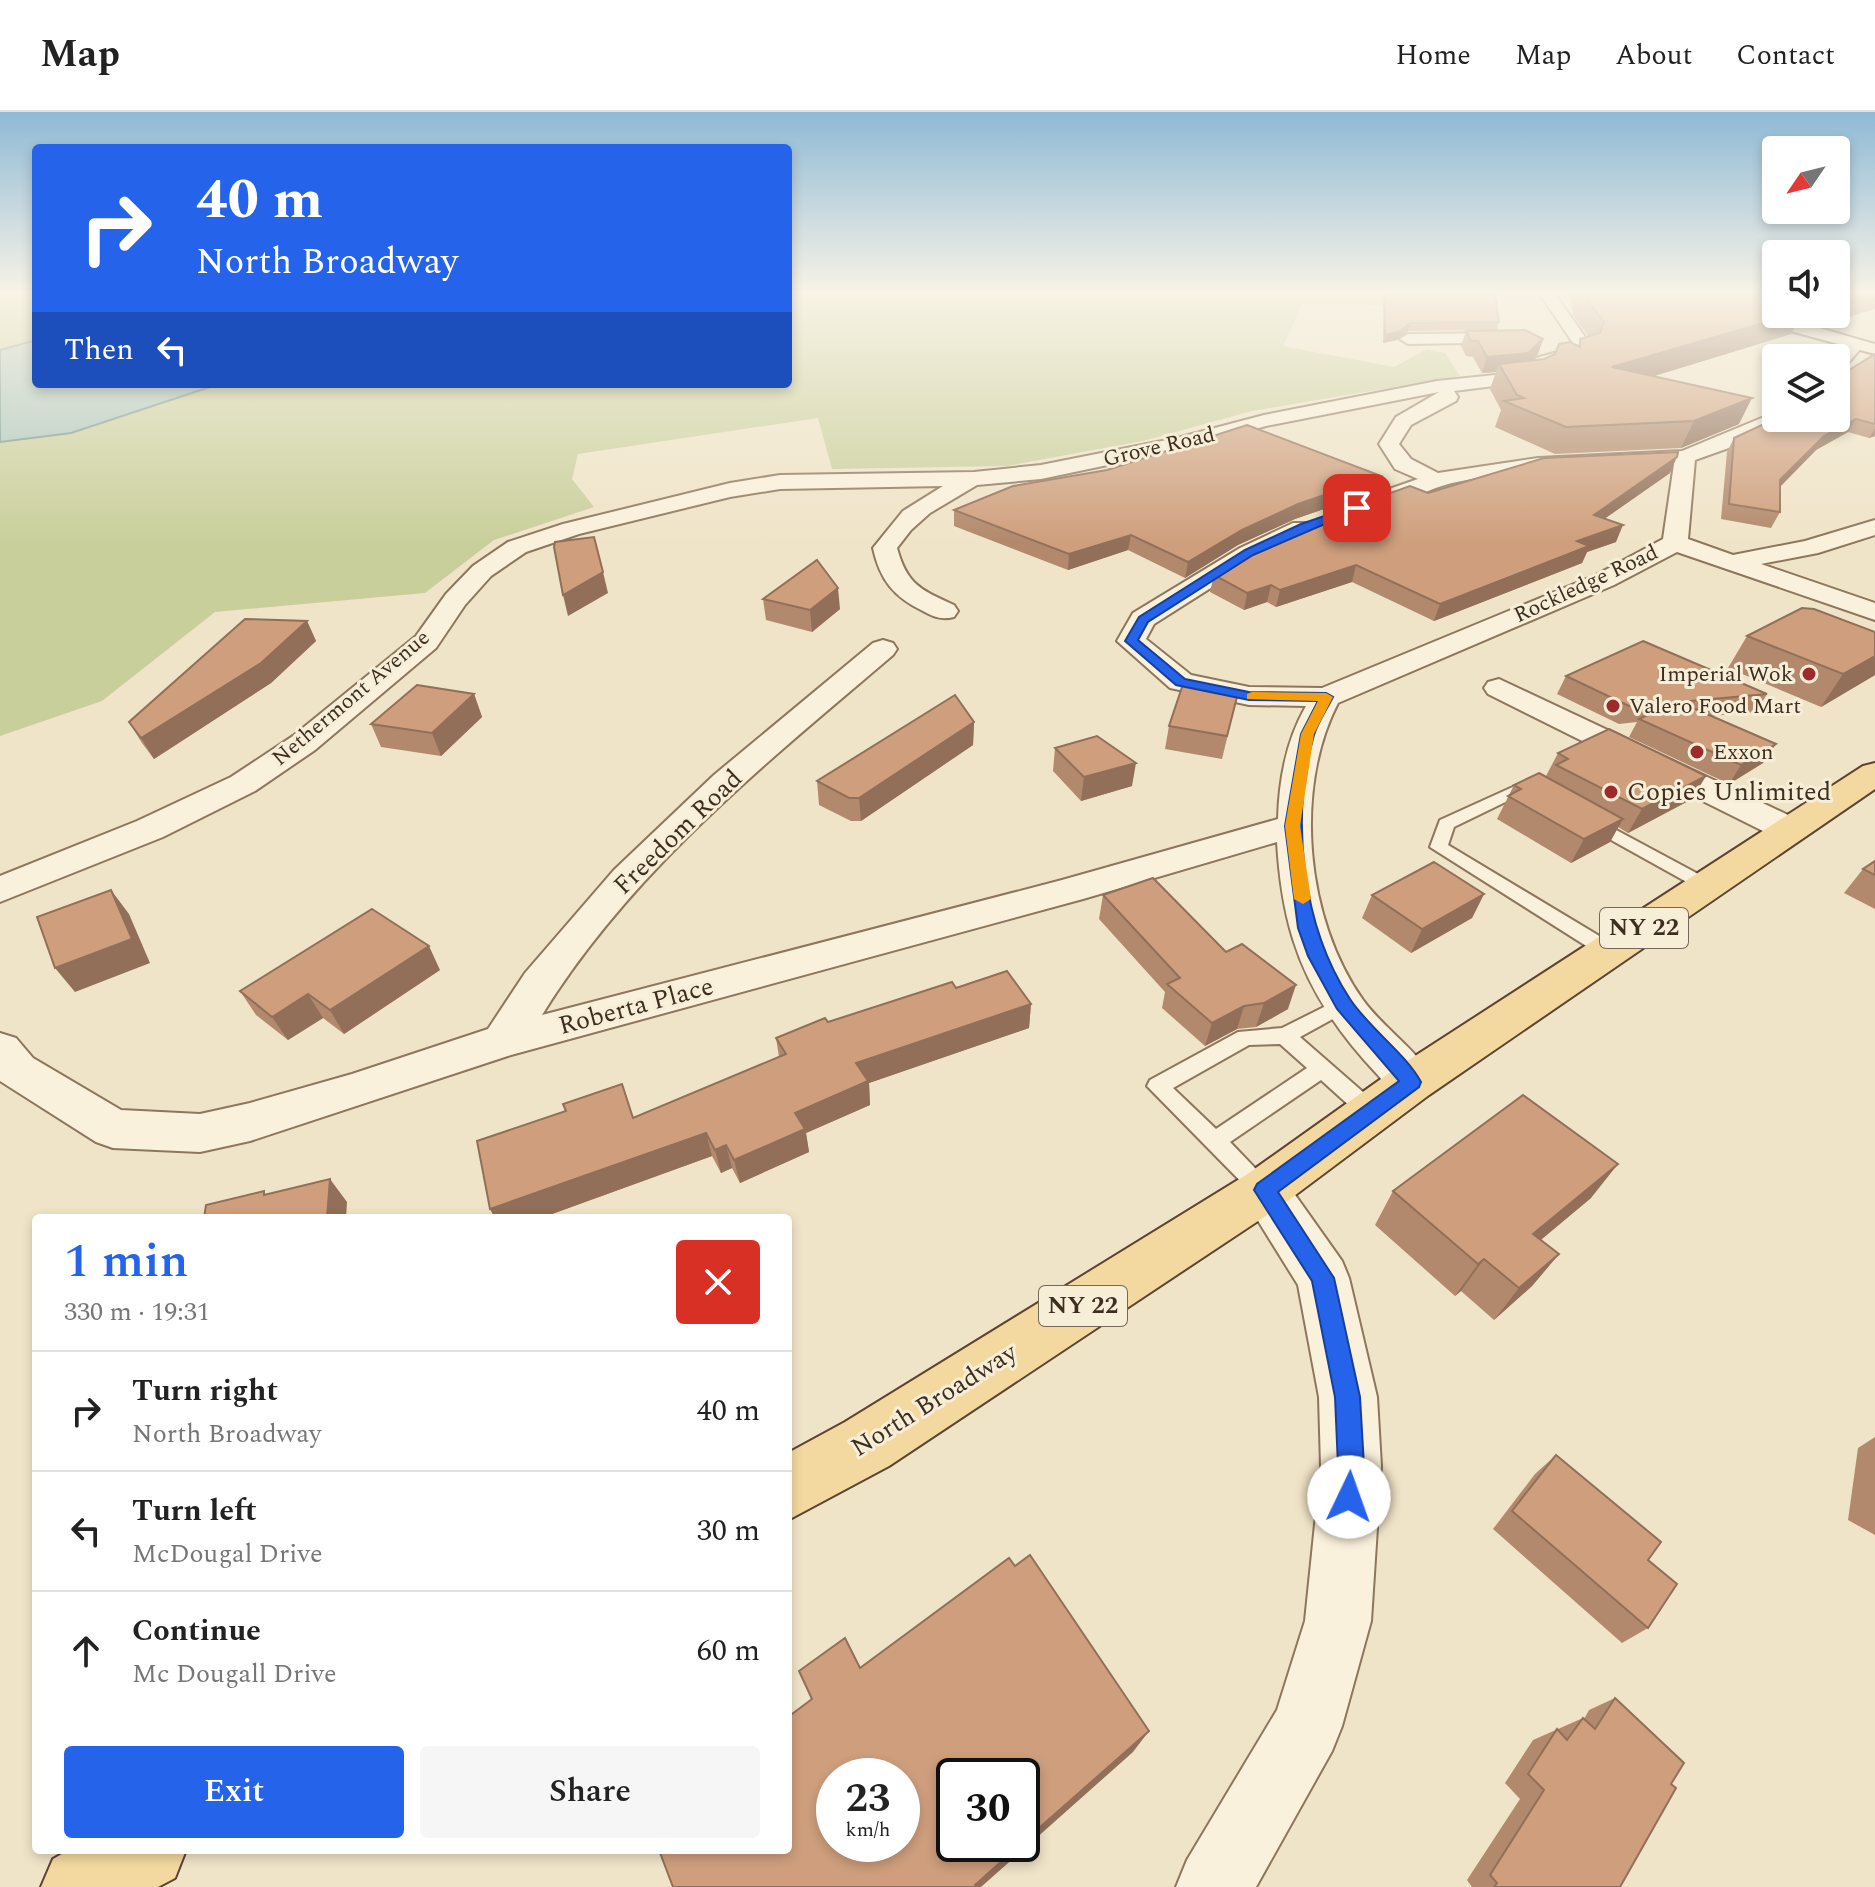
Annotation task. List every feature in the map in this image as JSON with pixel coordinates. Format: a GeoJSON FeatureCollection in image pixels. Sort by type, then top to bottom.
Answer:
{"type":"FeatureCollection","features":[{"type":"Feature","properties":{"kind":"main road","name":"North Broadway"},"geometry":{"type":"LineString","coordinates":[[792,1486],[867,1444],[1264,1190],[1391,1097],[1875,773]]}},
{"type":"Feature","properties":{"kind":"main road"},"geometry":{"type":"LineString","coordinates":[[81,1887],[140,1854]]}},
{"type":"Feature","properties":{"kind":"street","name":"Grove Road"},"geometry":{"type":"LineString","coordinates":[[974,479],[1104,461],[1264,421],[1437,387],[1531,376]]}},
{"type":"Feature","properties":{"kind":"street"},"geometry":{"type":"LineString","coordinates":[[1436,480],[1403,464],[1389,444],[1403,421],[1449,397],[1437,387]]}},
{"type":"Feature","properties":{"kind":"street"},"geometry":{"type":"LineString","coordinates":[[1391,1097],[1366,1033],[1344,1004],[1317,956],[1307,928],[1293,826],[1307,734],[1326,697],[1249,696],[1181,682],[1131,641],[1143,619],[1249,553],[1326,519],[1436,480],[1538,464],[1685,457],[1730,441],[1762,425]]}},
{"type":"Feature","properties":{"kind":"street","name":"Rockledge Road"},"geometry":{"type":"LineString","coordinates":[[1326,697],[1686,546],[1685,457]]}},
{"type":"Feature","properties":{"kind":"street"},"geometry":{"type":"LineString","coordinates":[[944,611],[900,588],[889,570],[885,548],[898,525],[927,504],[974,479]]}},
{"type":"Feature","properties":{"kind":"street","name":"Nethermont Avenue"},"geometry":{"type":"LineString","coordinates":[[0,890],[150,829],[243,784],[304,743],[426,642],[455,600],[482,571],[517,547],[586,525],[730,490],[780,482],[974,479]]}},
{"type":"Feature","properties":{"kind":"street"},"geometry":{"type":"LineString","coordinates":[[1734,562],[1809,548],[1875,527]]}},
{"type":"Feature","properties":{"kind":"street"},"geometry":{"type":"LineString","coordinates":[[1686,546],[1875,612]]}},
{"type":"Feature","properties":{"kind":"street","name":"Freedom Road"},"geometry":{"type":"LineString","coordinates":[[503,1041],[527,999],[608,899],[695,811],[883,649]]}},
{"type":"Feature","properties":{"kind":"street"},"geometry":{"type":"LineString","coordinates":[[1499,688],[1790,830]]}},
{"type":"Feature","properties":{"kind":"street","name":"Roberta Place"},"geometry":{"type":"LineString","coordinates":[[0,1050],[17,1070],[113,1129],[200,1133],[250,1122],[339,1095],[503,1041],[1070,890],[1293,826]]}},
{"type":"Feature","properties":{"kind":"street"},"geometry":{"type":"LineString","coordinates":[[1214,1887],[1307,1726],[1338,1621],[1351,1466],[1348,1397],[1323,1278],[1264,1190]]}},
{"type":"Feature","properties":{"kind":"lane"},"geometry":{"type":"LineString","coordinates":[[1554,801],[1526,786],[1446,824],[1439,847],[1609,951]]}},
{"type":"Feature","properties":{"kind":"lane"},"geometry":{"type":"LineString","coordinates":[[1581,816],[1707,886]]}},
{"type":"Feature","properties":{"kind":"lane"},"geometry":{"type":"LineString","coordinates":[[1264,1190],[1158,1086],[1245,1037],[1285,1036],[1344,1004]]}},
{"type":"Feature","properties":{"kind":"lane"},"geometry":{"type":"LineString","coordinates":[[1285,1036],[1323,1068],[1391,1097]]}},
{"type":"Feature","properties":{"kind":"lane"},"geometry":{"type":"LineString","coordinates":[[1215,1141],[1323,1068]]}},
{"type":"Feature","properties":{"kind":"green space"},"geometry":{"type":"Polygon","coordinates":[[[792,376],[1460,376],[1252,411],[1143,441],[1007,466],[832,469],[818,418],[578,454],[572,479],[594,507],[494,540],[425,593],[215,612],[102,701],[0,736],[0,442],[71,433],[207,388],[792,388],[792,376]]]}},
{"type":"Feature","properties":{"kind":"water"},"geometry":{"type":"Polygon","coordinates":[[[0,376],[32,376],[32,388],[207,388],[71,433],[0,442],[0,376]]]}},
{"type":"Feature","properties":{"kind":"building"},"geometry":{"type":"Polygon","coordinates":[[[1506,376],[1652,376],[1752,398],[1694,421],[1566,427],[1504,401],[1524,398],[1517,395],[1506,376]]]}},
{"type":"Feature","properties":{"kind":"building"},"geometry":{"type":"Polygon","coordinates":[[[1850,376],[1875,376],[1875,424],[1856,419],[1850,422],[1850,376]]]}},
{"type":"Feature","properties":{"kind":"building"},"geometry":{"type":"Polygon","coordinates":[[[1247,425],[1381,476],[1298,504],[1242,530],[1188,562],[1131,535],[1069,554],[954,510],[1013,486],[1107,470],[1247,425]]]}},
{"type":"Feature","properties":{"kind":"building"},"geometry":{"type":"Polygon","coordinates":[[[1762,425],[1762,432],[1832,432],[1780,480],[1780,512],[1729,504],[1734,438],[1762,425]]]}},
{"type":"Feature","properties":{"kind":"building"},"geometry":{"type":"Polygon","coordinates":[[[1678,452],[1677,457],[1594,515],[1623,525],[1577,541],[1589,546],[1440,604],[1356,565],[1280,590],[1271,585],[1247,593],[1214,575],[1263,544],[1317,519],[1410,486],[1428,493],[1544,458],[1678,452]]]}},
{"type":"Feature","properties":{"kind":"building"},"geometry":{"type":"Polygon","coordinates":[[[594,537],[603,572],[563,595],[555,542],[594,537]]]}},
{"type":"Feature","properties":{"kind":"building"},"geometry":{"type":"Polygon","coordinates":[[[817,560],[838,588],[810,610],[763,599],[817,560]]]}},
{"type":"Feature","properties":{"kind":"building"},"geometry":{"type":"Polygon","coordinates":[[[1802,608],[1814,609],[1875,632],[1875,656],[1843,674],[1747,636],[1802,608]]]}},
{"type":"Feature","properties":{"kind":"building"},"geometry":{"type":"Polygon","coordinates":[[[245,619],[307,621],[261,663],[141,738],[129,722],[245,619]]]}},
{"type":"Feature","properties":{"kind":"building"},"geometry":{"type":"Polygon","coordinates":[[[1643,641],[1767,694],[1679,702],[1776,744],[1741,765],[1639,719],[1675,702],[1629,706],[1566,676],[1643,641]]]}},
{"type":"Feature","properties":{"kind":"building"},"geometry":{"type":"Polygon","coordinates":[[[1183,684],[1238,693],[1227,736],[1169,726],[1183,684]]]}},
{"type":"Feature","properties":{"kind":"building"},"geometry":{"type":"Polygon","coordinates":[[[417,685],[474,694],[432,733],[371,724],[417,685]]]}},
{"type":"Feature","properties":{"kind":"building"},"geometry":{"type":"Polygon","coordinates":[[[955,695],[974,722],[859,798],[849,798],[817,781],[955,695]]]}},
{"type":"Feature","properties":{"kind":"building"},"geometry":{"type":"Polygon","coordinates":[[[1609,729],[1706,776],[1642,809],[1556,765],[1568,759],[1558,753],[1609,729]]]}},
{"type":"Feature","properties":{"kind":"building"},"geometry":{"type":"Polygon","coordinates":[[[1097,736],[1136,763],[1084,777],[1055,748],[1097,736]]]}},
{"type":"Feature","properties":{"kind":"building"},"geometry":{"type":"Polygon","coordinates":[[[1539,773],[1623,819],[1584,839],[1508,796],[1521,789],[1514,785],[1539,773]]]}},
{"type":"Feature","properties":{"kind":"building"},"geometry":{"type":"Polygon","coordinates":[[[1875,861],[1875,875],[1863,869],[1875,861]]]}},
{"type":"Feature","properties":{"kind":"building"},"geometry":{"type":"Polygon","coordinates":[[[1434,862],[1484,894],[1422,929],[1372,895],[1434,862]]]}},
{"type":"Feature","properties":{"kind":"building"},"geometry":{"type":"Polygon","coordinates":[[[1153,878],[1226,952],[1242,944],[1296,985],[1264,1003],[1244,1006],[1212,1023],[1167,984],[1180,978],[1103,895],[1153,878]]]}},
{"type":"Feature","properties":{"kind":"building"},"geometry":{"type":"Polygon","coordinates":[[[111,890],[132,939],[55,968],[37,917],[111,890]]]}},
{"type":"Feature","properties":{"kind":"building"},"geometry":{"type":"Polygon","coordinates":[[[372,909],[429,946],[330,1010],[308,994],[272,1017],[240,991],[372,909]]]}},
{"type":"Feature","properties":{"kind":"building"},"geometry":{"type":"Polygon","coordinates":[[[1007,971],[1031,1004],[856,1063],[868,1081],[795,1113],[805,1129],[734,1160],[726,1145],[715,1150],[706,1133],[490,1209],[477,1141],[566,1111],[563,1104],[622,1084],[633,1118],[786,1054],[776,1038],[825,1018],[828,1022],[952,982],[956,988],[1007,971]]]}},
{"type":"Feature","properties":{"kind":"building"},"geometry":{"type":"Polygon","coordinates":[[[1523,1095],[1618,1164],[1533,1234],[1559,1254],[1519,1288],[1484,1259],[1478,1264],[1393,1191],[1523,1095]]]}},
{"type":"Feature","properties":{"kind":"building"},"geometry":{"type":"Polygon","coordinates":[[[330,1179],[327,1214],[205,1214],[206,1205],[264,1191],[264,1195],[330,1179]]]}},
{"type":"Feature","properties":{"kind":"building"},"geometry":{"type":"Polygon","coordinates":[[[1556,1455],[1661,1542],[1648,1560],[1677,1584],[1648,1628],[1512,1511],[1556,1455]]]}},
{"type":"Feature","properties":{"kind":"building"},"geometry":{"type":"Polygon","coordinates":[[[1030,1555],[1149,1731],[1040,1827],[1040,1758],[936,1758],[936,1862],[1001,1862],[976,1887],[673,1887],[661,1854],[792,1854],[792,1714],[812,1699],[799,1671],[845,1638],[860,1668],[1009,1558],[1015,1566],[1030,1555]]]}},
{"type":"Feature","properties":{"kind":"building"},"geometry":{"type":"Polygon","coordinates":[[[1615,1698],[1684,1763],[1671,1784],[1676,1788],[1620,1887],[1494,1887],[1497,1883],[1490,1875],[1544,1790],[1528,1774],[1557,1729],[1567,1740],[1583,1718],[1595,1729],[1615,1698]]]}},
{"type":"Feature","properties":{"kind":"slow traffic"},"geometry":{"type":"LineString","coordinates":[[1252,696],[1326,697],[1307,734],[1293,826],[1303,899]]}},
{"type":"Feature","properties":{"kind":"place","name":"Imperial Wok"},"geometry":{"type":"Point","coordinates":[1809,674]}},
{"type":"Feature","properties":{"kind":"place","name":"Valero Food Mart"},"geometry":{"type":"Point","coordinates":[1613,706]}},
{"type":"Feature","properties":{"kind":"place","name":"Exxon"},"geometry":{"type":"Point","coordinates":[1697,752]}},
{"type":"Feature","properties":{"kind":"place","name":"Copies Unlimited"},"geometry":{"type":"Point","coordinates":[1611,792]}},
{"type":"Feature","properties":{"kind":"route"},"geometry":{"type":"LineString","coordinates":[[1349,1497],[1348,1397],[1323,1278],[1264,1190],[1412,1082],[1366,1033],[1344,1004],[1317,956],[1307,928],[1293,826],[1307,734],[1326,697],[1249,696],[1216,692],[1181,682],[1131,641],[1143,619],[1249,553],[1304,527],[1357,508]]}}]}
